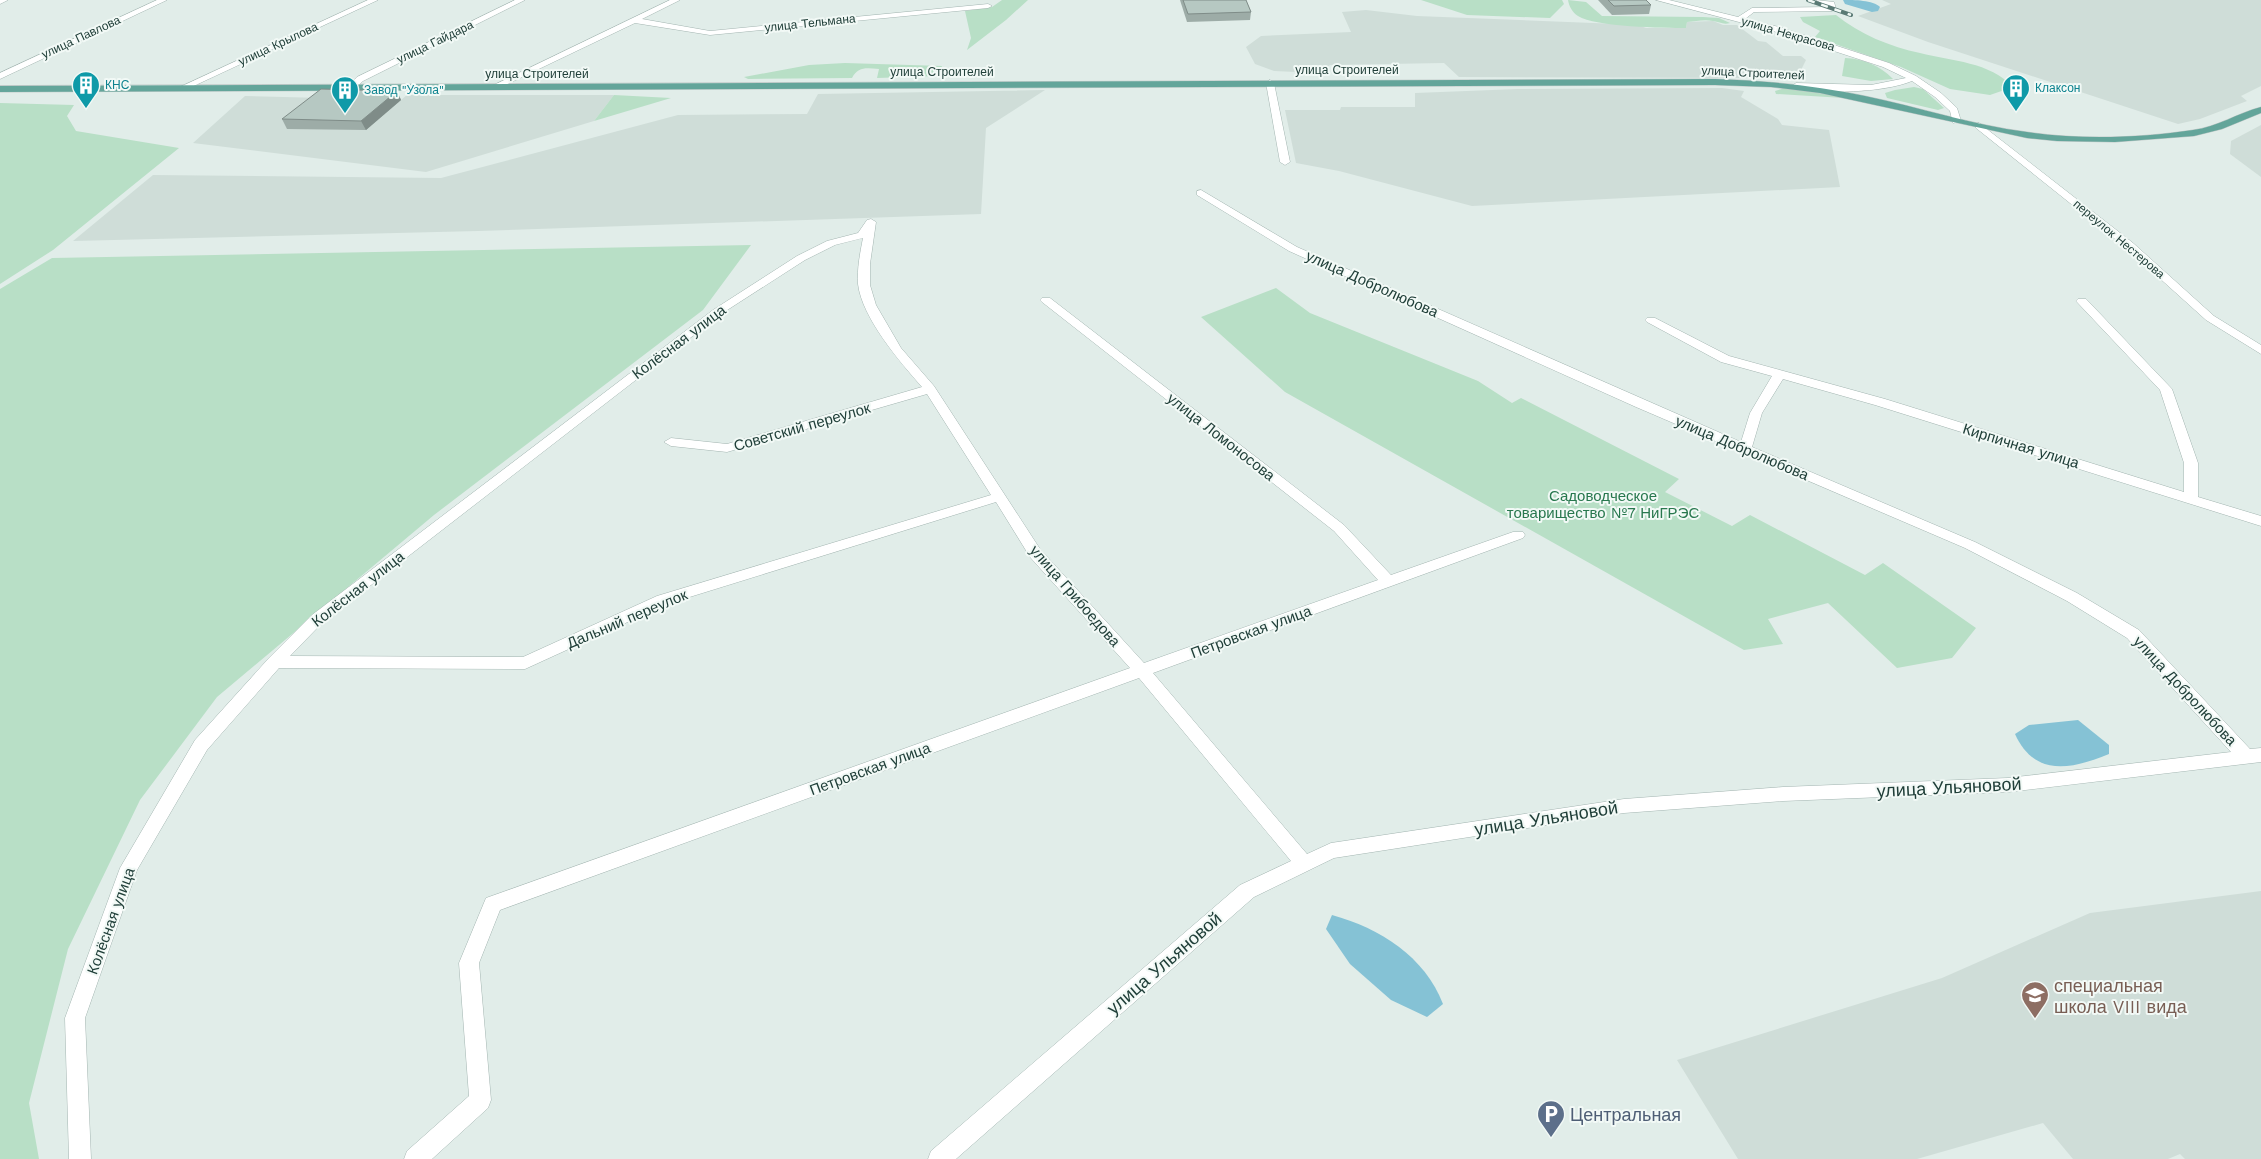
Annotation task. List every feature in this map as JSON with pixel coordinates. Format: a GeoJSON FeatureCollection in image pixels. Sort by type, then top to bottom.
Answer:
{"type":"FeatureCollection","features":[{"type":"Feature","properties":{"kind":"main road","name":"улица Строителей"},"geometry":{"type":"LineString","coordinates":[[0,89],[1715,82],[1796,86],[1883,102],[1979,126],[2057,138],[2143,137],[2204,131],[2261,110]]}},
{"type":"Feature","properties":{"kind":"street"},"geometry":{"type":"LineString","coordinates":[[0,2],[4,0]]}},
{"type":"Feature","properties":{"kind":"street","name":"улица Павлова"},"geometry":{"type":"LineString","coordinates":[[0,76],[163,0]]}},
{"type":"Feature","properties":{"kind":"street","name":"улица Крылова"},"geometry":{"type":"LineString","coordinates":[[182,88],[374,0]]}},
{"type":"Feature","properties":{"kind":"street","name":"улица Гайдара"},"geometry":{"type":"LineString","coordinates":[[351,87],[360,80],[521,0]]}},
{"type":"Feature","properties":{"kind":"street"},"geometry":{"type":"LineString","coordinates":[[496,86],[676,0]]}},
{"type":"Feature","properties":{"kind":"street","name":"улица Некрасова"},"geometry":{"type":"LineString","coordinates":[[1660,0],[1739,20],[1839,49],[1886,65],[1913,78],[1954,110],[1956,121]]}},
{"type":"Feature","properties":{"kind":"street"},"geometry":{"type":"LineString","coordinates":[[1739,20],[1752,10],[1832,9],[1831,4],[1820,0]]}},
{"type":"Feature","properties":{"kind":"street","name":"улица Тельмана"},"geometry":{"type":"LineString","coordinates":[[633,20],[710,33],[988,6]]}},
{"type":"Feature","properties":{"kind":"street"},"geometry":{"type":"LineString","coordinates":[[1796,86],[1886,87],[1901,84],[1913,78]]}},
{"type":"Feature","properties":{"kind":"street"},"geometry":{"type":"LineString","coordinates":[[1270,83],[1285,162]]}},
{"type":"Feature","properties":{"kind":"street"},"geometry":{"type":"LineString","coordinates":[[1883,102],[1876,94],[1886,87]]}},
{"type":"Feature","properties":{"kind":"street","name":"переулок Нестерова"},"geometry":{"type":"LineString","coordinates":[[1979,126],[2129,245],[2210,318],[2261,350]]}},
{"type":"Feature","properties":{"kind":"street","name":"улица Добролюбова"},"geometry":{"type":"LineString","coordinates":[[1201,193],[1293,249],[1745,449],[1970,545],[2072,597],[2134,634],[2253,756]]}},
{"type":"Feature","properties":{"kind":"street","name":"улица Грибоедова"},"geometry":{"type":"LineString","coordinates":[[871,222],[864,264],[864,285],[870,305],[896,350],[930,389],[1035,553],[1142,671],[1304,864]]}},
{"type":"Feature","properties":{"kind":"street","name":"Колёсная улица"},"geometry":{"type":"LineString","coordinates":[[80,1159],[76,1018],[129,868],[202,745],[317,619],[718,312],[816,251],[831,243],[862,235],[871,222]]}},
{"type":"Feature","properties":{"kind":"street","name":"улица Ломоносова"},"geometry":{"type":"LineString","coordinates":[[1046,300],[1339,528],[1388,582]]}},
{"type":"Feature","properties":{"kind":"street"},"geometry":{"type":"LineString","coordinates":[[2082,301],[2166,389],[2191,463],[2191,499]]}},
{"type":"Feature","properties":{"kind":"street","name":"Кирпичная улица"},"geometry":{"type":"LineString","coordinates":[[1652,320],[1725,359],[1880,402],[2261,520]]}},
{"type":"Feature","properties":{"kind":"street"},"geometry":{"type":"LineString","coordinates":[[1745,449],[1756,413],[1779,375]]}},
{"type":"Feature","properties":{"kind":"street","name":"Советский переулок"},"geometry":{"type":"LineString","coordinates":[[672,442],[726,448],[930,389]]}},
{"type":"Feature","properties":{"kind":"street","name":"Дальний переулок"},"geometry":{"type":"LineString","coordinates":[[276,662],[525,663],[662,600],[998,496]]}},
{"type":"Feature","properties":{"kind":"street","name":"Петровская улица"},"geometry":{"type":"LineString","coordinates":[[415,1159],[480,1100],[469,963],[494,904],[1518,535]]}},
{"type":"Feature","properties":{"kind":"street","name":"улица Ульяновой"},"geometry":{"type":"LineString","coordinates":[[939,1159],[1246,891],[1331,851],[1624,806],[1783,794],[2008,785],[2253,756]]}},
{"type":"Feature","properties":{"kind":"shaded area"},"geometry":{"type":"Polygon","coordinates":[[[1882,0],[2261,0],[2261,86],[2241,96],[2247,101],[2200,119],[2178,124],[1928,42],[1858,16],[1891,4],[1882,0]]]}},
{"type":"Feature","properties":{"kind":"shaded area"},"geometry":{"type":"Polygon","coordinates":[[[1366,10],[1417,16],[1638,25],[1646,28],[1686,28],[1687,22],[1713,21],[1723,25],[1737,25],[1758,41],[1766,42],[1783,56],[1801,56],[1806,60],[1797,78],[1459,77],[1444,63],[1330,65],[1319,73],[1274,71],[1255,64],[1246,47],[1261,36],[1351,32],[1342,12],[1366,10]]]}},
{"type":"Feature","properties":{"kind":"shaded area"},"geometry":{"type":"Polygon","coordinates":[[[1722,88],[1744,91],[1741,97],[1778,119],[1782,125],[1829,130],[1840,187],[1472,206],[1339,171],[1296,163],[1285,110],[1340,110],[1341,107],[1415,107],[1415,93],[1518,89],[1722,88]]]}},
{"type":"Feature","properties":{"kind":"shaded area"},"geometry":{"type":"Polygon","coordinates":[[[1045,90],[986,128],[981,214],[478,231],[73,241],[153,175],[441,178],[678,115],[807,114],[818,94],[1045,90]]]}},
{"type":"Feature","properties":{"kind":"shaded area","name":"Завод \"Узола\""},"geometry":{"type":"Polygon","coordinates":[[[407,95],[614,95],[594,121],[426,172],[193,143],[245,96],[401,100],[407,95]]]}},
{"type":"Feature","properties":{"kind":"shaded area"},"geometry":{"type":"Polygon","coordinates":[[[2261,125],[2261,177],[2230,154],[2231,141],[2261,125]]]}},
{"type":"Feature","properties":{"kind":"shaded area","name":"специальная школа VIII вида"},"geometry":{"type":"Polygon","coordinates":[[[2261,891],[2261,1159],[2185,1159],[2180,1154],[2168,1159],[2073,1159],[2043,1123],[1917,1159],[1738,1159],[1677,1060],[1942,978],[2090,913],[2261,891]]]}},
{"type":"Feature","properties":{"kind":"green space"},"geometry":{"type":"Polygon","coordinates":[[[1002,0],[1028,0],[1006,20],[967,50],[971,38],[965,11],[992,7],[1002,0]]]}},
{"type":"Feature","properties":{"kind":"green space"},"geometry":{"type":"Polygon","coordinates":[[[1421,0],[1562,0],[1564,4],[1550,18],[1467,15],[1421,0]]]}},
{"type":"Feature","properties":{"kind":"green space"},"geometry":{"type":"Polygon","coordinates":[[[1568,0],[1586,2],[1602,16],[1703,17],[1719,18],[1730,23],[1723,24],[1707,20],[1687,22],[1686,28],[1663,28],[1599,23],[1578,16],[1571,9],[1568,0]]]}},
{"type":"Feature","properties":{"kind":"green space"},"geometry":{"type":"Polygon","coordinates":[[[1836,15],[1865,34],[1887,43],[1932,56],[1982,67],[2004,79],[2013,87],[1990,95],[1950,89],[1901,67],[1815,37],[1820,31],[1803,22],[1800,17],[1836,15]]]}},
{"type":"Feature","properties":{"kind":"green space"},"geometry":{"type":"Polygon","coordinates":[[[1845,58],[1871,64],[1893,79],[1871,81],[1842,76],[1845,58]]]}},
{"type":"Feature","properties":{"kind":"green space"},"geometry":{"type":"Polygon","coordinates":[[[845,63],[942,66],[938,76],[877,78],[879,69],[867,68],[857,71],[852,78],[748,79],[744,77],[809,65],[845,63]]]}},
{"type":"Feature","properties":{"kind":"green space"},"geometry":{"type":"Polygon","coordinates":[[[1914,87],[1923,89],[1944,108],[1938,110],[1887,98],[1885,93],[1914,87]]]}},
{"type":"Feature","properties":{"kind":"green space"},"geometry":{"type":"Polygon","coordinates":[[[1785,88],[1844,98],[1776,94],[1775,91],[1785,88]]]}},
{"type":"Feature","properties":{"kind":"green space"},"geometry":{"type":"Polygon","coordinates":[[[614,95],[671,98],[594,121],[614,95]]]}},
{"type":"Feature","properties":{"kind":"green space"},"geometry":{"type":"Polygon","coordinates":[[[0,103],[74,105],[67,116],[76,131],[179,148],[53,250],[0,284],[0,103]]]}},
{"type":"Feature","properties":{"kind":"green space"},"geometry":{"type":"Polygon","coordinates":[[[751,245],[703,310],[434,515],[217,697],[140,800],[68,949],[29,1103],[39,1159],[0,1159],[0,289],[52,258],[751,245]]]}},
{"type":"Feature","properties":{"kind":"green space","name":"Садоводческое товарищество №7 НиГРЭС"},"geometry":{"type":"Polygon","coordinates":[[[1276,288],[1310,313],[1478,381],[1512,403],[1521,398],[1679,479],[1665,492],[1732,526],[1750,515],[1865,575],[1883,563],[1976,628],[1952,658],[1897,668],[1828,603],[1768,619],[1783,644],[1744,650],[1285,392],[1201,317],[1276,288]]]}},
{"type":"Feature","properties":{"kind":"water"},"geometry":{"type":"Polygon","coordinates":[[[2078,720],[2109,745],[2109,754],[2068,766],[2044,764],[2033,758],[2023,748],[2015,734],[2029,725],[2078,720]]]}},
{"type":"Feature","properties":{"kind":"water"},"geometry":{"type":"Polygon","coordinates":[[[1332,915],[1367,928],[1399,947],[1425,972],[1443,1004],[1427,1017],[1391,1000],[1350,964],[1326,929],[1332,915]]]}},
{"type":"Feature","properties":{"kind":"building"},"geometry":{"type":"Polygon","coordinates":[[[1183,0],[1246,0],[1251,12],[1188,14],[1183,0]]]}},
{"type":"Feature","properties":{"kind":"building"},"geometry":{"type":"Polygon","coordinates":[[[1608,0],[1646,0],[1651,5],[1614,6],[1608,0]]]}},
{"type":"Feature","properties":{"kind":"building"},"geometry":{"type":"Polygon","coordinates":[[[321,89],[397,91],[361,121],[282,119],[321,89]]]}},
{"type":"Feature","properties":{"kind":"waterway"},"geometry":{"type":"LineString","coordinates":[[1851,0],[1872,7]]}},
{"type":"Feature","properties":{"kind":"railway"},"geometry":{"type":"LineString","coordinates":[[1808,0],[1851,15]]}},
{"type":"Feature","properties":{"kind":"place","name":"КНС"},"geometry":{"type":"Point","coordinates":[86,109]}},
{"type":"Feature","properties":{"kind":"place","name":"Клаксон"},"geometry":{"type":"Point","coordinates":[2016,112]}},
{"type":"Feature","properties":{"kind":"place","name":"Завод \"Узола\""},"geometry":{"type":"Point","coordinates":[345,114]}},
{"type":"Feature","properties":{"kind":"place","name":"специальная школа VIII вида"},"geometry":{"type":"Point","coordinates":[2035,1019]}},
{"type":"Feature","properties":{"kind":"place","name":"Центральная"},"geometry":{"type":"Point","coordinates":[1551,1138]}}]}
